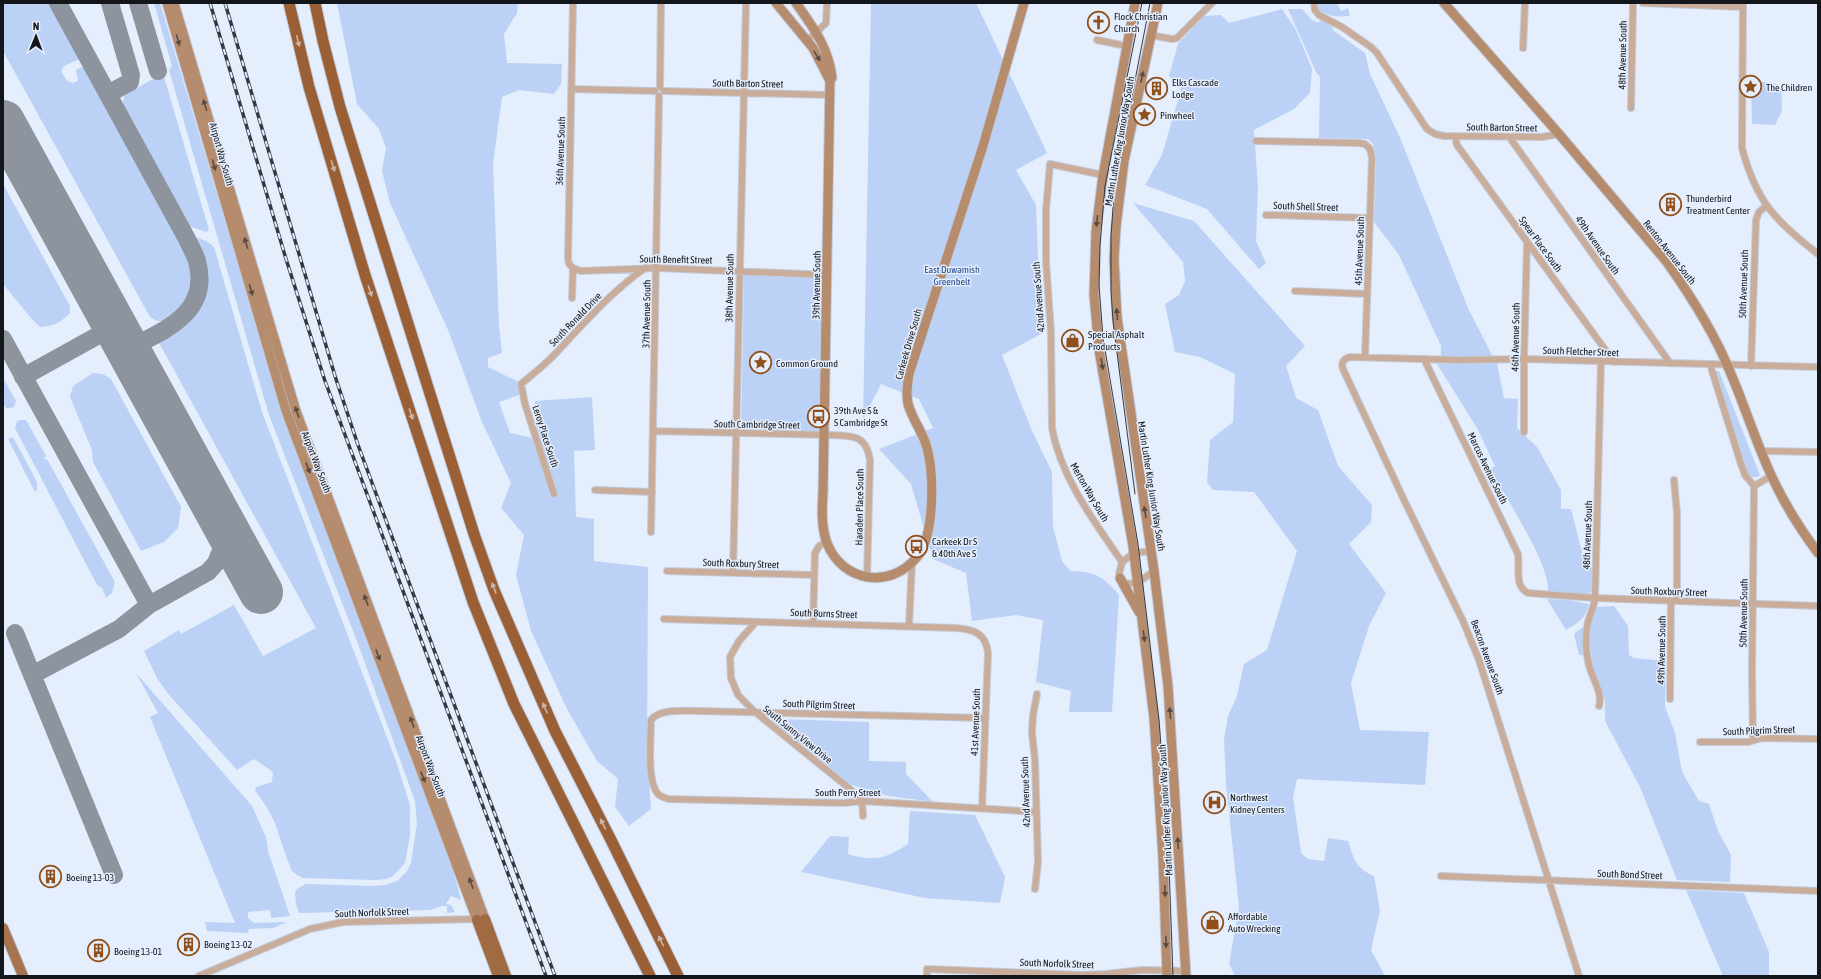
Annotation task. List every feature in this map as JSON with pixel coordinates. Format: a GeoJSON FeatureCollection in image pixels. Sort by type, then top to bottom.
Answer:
{"type":"FeatureCollection","features":[{"type":"Feature","properties":{"kind":"highway"},"geometry":{"type":"LineString","coordinates":[[289,3],[309,87],[365,275],[452,544],[475,608],[514,704],[650,976]]}},
{"type":"Feature","properties":{"kind":"highway"},"geometry":{"type":"LineString","coordinates":[[316,3],[323,41],[340,107],[465,505],[494,590],[555,731],[678,976]]}},
{"type":"Feature","properties":{"kind":"highway"},"geometry":{"type":"LineString","coordinates":[[481,919],[498,976]]}},
{"type":"Feature","properties":{"kind":"highway"},"geometry":{"type":"LineString","coordinates":[[481,919],[506,976]]}},
{"type":"Feature","properties":{"kind":"main road","name":"Airport Way South"},"geometry":{"type":"LineString","coordinates":[[166,3],[286,411],[481,919]]}},
{"type":"Feature","properties":{"kind":"main road","name":"Airport Way South"},"geometry":{"type":"LineString","coordinates":[[174,3],[296,410],[481,919]]}},
{"type":"Feature","properties":{"kind":"main road"},"geometry":{"type":"LineString","coordinates":[[776,3],[807,41],[820,60],[830,80]]}},
{"type":"Feature","properties":{"kind":"main road"},"geometry":{"type":"LineString","coordinates":[[796,3],[818,33],[828,58],[832,78],[830,80]]}},
{"type":"Feature","properties":{"kind":"main road","name":"Carkeek Drive South"},"geometry":{"type":"LineString","coordinates":[[912,564],[922,549],[928,533],[931,474],[924,437],[910,412],[908,403],[907,395],[909,374],[983,146],[1024,3]]}},
{"type":"Feature","properties":{"kind":"main road","name":"Martin Luther King Junior Way South"},"geometry":{"type":"LineString","coordinates":[[1135,3],[1103,175],[1096,231],[1094,268],[1096,329],[1134,554],[1157,751],[1164,858],[1167,973]]}},
{"type":"Feature","properties":{"kind":"main road","name":"Martin Luther King Junior Way South"},"geometry":{"type":"LineString","coordinates":[[1158,3],[1120,187],[1114,260],[1117,316],[1154,571],[1170,717],[1186,973]]}},
{"type":"Feature","properties":{"kind":"main road","name":"Renton Avenue South"},"geometry":{"type":"LineString","coordinates":[[1444,3],[1559,134],[1666,261],[1692,299],[1727,365],[1771,476],[1791,512],[1818,553]]}},
{"type":"Feature","properties":{"kind":"main road","name":"39th Avenue South"},"geometry":{"type":"LineString","coordinates":[[826,542],[823,522],[823,492],[828,275],[830,80]]}},
{"type":"Feature","properties":{"kind":"main road"},"geometry":{"type":"LineString","coordinates":[[826,542],[835,558],[841,565],[850,571],[867,578],[887,576],[912,564]]}},
{"type":"Feature","properties":{"kind":"main road"},"geometry":{"type":"LineString","coordinates":[[1120,578],[1142,618]]}},
{"type":"Feature","properties":{"kind":"main road"},"geometry":{"type":"LineString","coordinates":[[3,928],[24,976]]}},
{"type":"Feature","properties":{"kind":"street","name":"36th Avenue South"},"geometry":{"type":"LineString","coordinates":[[572,298],[573,268],[569,264],[568,259],[573,3]]}},
{"type":"Feature","properties":{"kind":"street","name":"37th Avenue South"},"geometry":{"type":"LineString","coordinates":[[652,532],[661,3]]}},
{"type":"Feature","properties":{"kind":"street","name":"38th Avenue South"},"geometry":{"type":"LineString","coordinates":[[733,573],[746,3]]}},
{"type":"Feature","properties":{"kind":"street"},"geometry":{"type":"LineString","coordinates":[[807,41],[818,33],[826,24],[827,3]]}},
{"type":"Feature","properties":{"kind":"street"},"geometry":{"type":"LineString","coordinates":[[1150,36],[1172,39],[1177,38],[1212,3]]}},
{"type":"Feature","properties":{"kind":"street"},"geometry":{"type":"LineString","coordinates":[[1523,48],[1525,3]]}},
{"type":"Feature","properties":{"kind":"street","name":"48th Avenue South"},"geometry":{"type":"LineString","coordinates":[[1631,108],[1633,3]]}},
{"type":"Feature","properties":{"kind":"street"},"geometry":{"type":"LineString","coordinates":[[1643,3],[1743,5],[1742,148],[1748,169],[1766,206],[1790,231],[1818,254]]}},
{"type":"Feature","properties":{"kind":"street","name":"South Barton Street"},"geometry":{"type":"LineString","coordinates":[[1314,6],[1319,15],[1342,27],[1371,47],[1428,129],[1435,134],[1444,136],[1510,138],[1542,137],[1559,134]]}},
{"type":"Feature","properties":{"kind":"street"},"geometry":{"type":"LineString","coordinates":[[1097,40],[1126,46]]}},
{"type":"Feature","properties":{"kind":"street","name":"South Barton Street"},"geometry":{"type":"LineString","coordinates":[[571,88],[830,95]]}},
{"type":"Feature","properties":{"kind":"street","name":"Spear Place South"},"geometry":{"type":"LineString","coordinates":[[1455,136],[1457,145],[1614,362]]}},
{"type":"Feature","properties":{"kind":"street","name":"49th Avenue South"},"geometry":{"type":"LineString","coordinates":[[1510,138],[1670,363]]}},
{"type":"Feature","properties":{"kind":"street","name":"45th Avenue South"},"geometry":{"type":"LineString","coordinates":[[1256,141],[1359,143],[1369,146],[1372,158],[1366,357]]}},
{"type":"Feature","properties":{"kind":"street","name":"42nd Avenue South"},"geometry":{"type":"LineString","coordinates":[[1052,428],[1051,333],[1046,261],[1046,210],[1050,164],[1103,175]]}},
{"type":"Feature","properties":{"kind":"street","name":"50th Avenue South"},"geometry":{"type":"LineString","coordinates":[[1751,366],[1756,220],[1759,212],[1766,206]]}},
{"type":"Feature","properties":{"kind":"street","name":"South Shell Street"},"geometry":{"type":"LineString","coordinates":[[1266,215],[1370,218]]}},
{"type":"Feature","properties":{"kind":"street","name":"46th Avenue South"},"geometry":{"type":"LineString","coordinates":[[1524,432],[1527,242]]}},
{"type":"Feature","properties":{"kind":"street","name":"South Benefit Street"},"geometry":{"type":"LineString","coordinates":[[573,268],[581,271],[657,268],[828,275]]}},
{"type":"Feature","properties":{"kind":"street","name":"South Ronald Drive"},"geometry":{"type":"LineString","coordinates":[[521,384],[555,354],[590,315],[604,304],[625,282],[645,268]]}},
{"type":"Feature","properties":{"kind":"street"},"geometry":{"type":"LineString","coordinates":[[1295,291],[1367,294]]}},
{"type":"Feature","properties":{"kind":"street","name":"South Fletcher Street"},"geometry":{"type":"LineString","coordinates":[[1344,360],[1350,357],[1424,360],[1524,359],[1818,367]]}},
{"type":"Feature","properties":{"kind":"street","name":"Beacon Avenue South"},"geometry":{"type":"LineString","coordinates":[[1344,360],[1343,369],[1471,640],[1494,704],[1579,976]]}},
{"type":"Feature","properties":{"kind":"street","name":"Marcus Avenue South"},"geometry":{"type":"LineString","coordinates":[[1424,360],[1518,554],[1521,588]]}},
{"type":"Feature","properties":{"kind":"street","name":"48th Avenue South"},"geometry":{"type":"LineString","coordinates":[[1599,706],[1600,698],[1589,665],[1587,640],[1589,621],[1593,611],[1595,598],[1601,361]]}},
{"type":"Feature","properties":{"kind":"street"},"geometry":{"type":"LineString","coordinates":[[1710,364],[1745,476],[1754,486],[1771,476]]}},
{"type":"Feature","properties":{"kind":"street","name":"Leroy Place South"},"geometry":{"type":"LineString","coordinates":[[521,384],[524,404],[554,494]]}},
{"type":"Feature","properties":{"kind":"street","name":"Merton Way South"},"geometry":{"type":"LineString","coordinates":[[1052,428],[1054,441],[1069,479],[1083,504],[1122,562]]}},
{"type":"Feature","properties":{"kind":"street","name":"South Cambridge Street"},"geometry":{"type":"LineString","coordinates":[[653,431],[850,436],[861,440]]}},
{"type":"Feature","properties":{"kind":"street","name":"Haraden Place South"},"geometry":{"type":"LineString","coordinates":[[861,440],[868,448],[870,460],[867,578]]}},
{"type":"Feature","properties":{"kind":"street"},"geometry":{"type":"LineString","coordinates":[[1761,451],[1818,452]]}},
{"type":"Feature","properties":{"kind":"street","name":"49th Avenue South"},"geometry":{"type":"LineString","coordinates":[[1670,699],[1677,513],[1674,480]]}},
{"type":"Feature","properties":{"kind":"street","name":"50th Avenue South"},"geometry":{"type":"LineString","coordinates":[[1753,740],[1752,672],[1754,486]]}},
{"type":"Feature","properties":{"kind":"street"},"geometry":{"type":"LineString","coordinates":[[595,490],[652,492]]}},
{"type":"Feature","properties":{"kind":"street"},"geometry":{"type":"LineString","coordinates":[[813,622],[816,550],[819,546],[826,542]]}},
{"type":"Feature","properties":{"kind":"street"},"geometry":{"type":"LineString","coordinates":[[1151,551],[1134,554],[1122,562],[1119,574],[1120,578],[1126,583],[1138,583],[1154,571]]}},
{"type":"Feature","properties":{"kind":"street"},"geometry":{"type":"LineString","coordinates":[[909,626],[912,564]]}},
{"type":"Feature","properties":{"kind":"street","name":"South Roxbury Street"},"geometry":{"type":"LineString","coordinates":[[667,571],[814,575]]}},
{"type":"Feature","properties":{"kind":"street","name":"South Roxbury Street"},"geometry":{"type":"LineString","coordinates":[[1521,588],[1528,593],[1595,598],[1818,606]]}},
{"type":"Feature","properties":{"kind":"street","name":"South Burns Street"},"geometry":{"type":"LineString","coordinates":[[664,619],[813,622],[909,626],[963,629],[982,636]]}},
{"type":"Feature","properties":{"kind":"street","name":"South Sunny View Drive"},"geometry":{"type":"LineString","coordinates":[[756,622],[735,647],[729,662],[734,686],[738,695],[754,712],[850,789],[862,801]]}},
{"type":"Feature","properties":{"kind":"street","name":"41st Avenue South"},"geometry":{"type":"LineString","coordinates":[[982,636],[986,642],[988,653],[984,718],[982,809]]}},
{"type":"Feature","properties":{"kind":"street","name":"42nd Avenue South"},"geometry":{"type":"LineString","coordinates":[[1035,889],[1038,862],[1035,760],[1032,733],[1033,715],[1037,694]]}},
{"type":"Feature","properties":{"kind":"street","name":"South Pilgrim Street"},"geometry":{"type":"LineString","coordinates":[[660,796],[656,791],[652,772],[651,720],[654,716],[677,712],[754,712],[984,718]]}},
{"type":"Feature","properties":{"kind":"street","name":"South Pilgrim Street"},"geometry":{"type":"LineString","coordinates":[[1700,742],[1748,742],[1753,740],[1818,739]]}},
{"type":"Feature","properties":{"kind":"street","name":"South Perry Street"},"geometry":{"type":"LineString","coordinates":[[660,796],[668,799],[844,803],[862,801],[1036,812]]}},
{"type":"Feature","properties":{"kind":"street"},"geometry":{"type":"LineString","coordinates":[[862,801],[863,816]]}},
{"type":"Feature","properties":{"kind":"street","name":"South Bond Street"},"geometry":{"type":"LineString","coordinates":[[1441,876],[1818,891]]}},
{"type":"Feature","properties":{"kind":"street","name":"South Norfolk Street"},"geometry":{"type":"LineString","coordinates":[[199,976],[320,926],[343,922],[481,919]]}},
{"type":"Feature","properties":{"kind":"street","name":"South Norfolk Street"},"geometry":{"type":"LineString","coordinates":[[927,976],[927,969],[1082,975],[1142,970],[1167,973],[1186,973]]}},
{"type":"Feature","properties":{"kind":"green space"},"geometry":{"type":"Polygon","coordinates":[[[3,3],[51,3],[82,58],[64,66],[61,71],[67,81],[73,83],[78,81],[76,70],[85,65],[190,257],[194,276],[193,288],[185,305],[176,315],[171,318],[159,321],[150,317],[3,51],[3,3]]]}},
{"type":"Feature","properties":{"kind":"green space"},"geometry":{"type":"Polygon","coordinates":[[[154,3],[160,3],[275,389],[323,525],[328,534],[342,576],[452,866],[461,900],[451,896],[446,904],[451,905],[455,912],[447,913],[447,906],[442,906],[430,910],[299,913],[296,905],[295,893],[297,889],[306,884],[374,886],[385,885],[397,881],[407,871],[411,863],[417,824],[415,801],[358,644],[269,415],[169,70],[172,66],[154,3]]]}},
{"type":"Feature","properties":{"kind":"green space"},"geometry":{"type":"Polygon","coordinates":[[[337,3],[518,3],[517,13],[504,34],[507,63],[562,64],[561,84],[554,94],[519,90],[502,97],[493,164],[499,326],[502,353],[488,358],[488,367],[519,382],[519,395],[499,402],[510,433],[538,439],[535,401],[592,397],[595,450],[574,451],[576,517],[594,519],[594,561],[648,567],[647,752],[651,809],[629,826],[615,807],[618,779],[597,761],[567,709],[531,631],[516,575],[524,535],[501,508],[511,483],[482,422],[448,330],[390,203],[382,171],[386,148],[379,129],[357,104],[337,3]]]}},
{"type":"Feature","properties":{"kind":"green space","name":"East Duwamish Greenbelt"},"geometry":{"type":"Polygon","coordinates":[[[871,3],[976,3],[1047,153],[1016,170],[1036,205],[1041,334],[1002,355],[1032,431],[1052,472],[1053,527],[1062,561],[1070,571],[1086,572],[1098,576],[1108,583],[1119,595],[1112,712],[1069,712],[1071,691],[1036,682],[1043,620],[1016,615],[972,621],[966,573],[933,559],[911,484],[879,449],[933,428],[919,399],[881,384],[863,420],[871,3]]]}},
{"type":"Feature","properties":{"kind":"green space"},"geometry":{"type":"Polygon","coordinates":[[[1319,3],[1337,3],[1341,11],[1348,8],[1350,16],[1327,14],[1319,10],[1319,3]]]}},
{"type":"Feature","properties":{"kind":"green space"},"geometry":{"type":"Polygon","coordinates":[[[1282,9],[1296,30],[1312,69],[1310,93],[1294,109],[1254,130],[1258,187],[1256,241],[1266,263],[1259,269],[1207,209],[1145,185],[1162,155],[1181,90],[1169,76],[1178,44],[1204,16],[1221,15],[1229,23],[1282,9]]]}},
{"type":"Feature","properties":{"kind":"green space"},"geometry":{"type":"Polygon","coordinates":[[[1288,9],[1302,9],[1312,20],[1319,23],[1320,19],[1329,22],[1334,31],[1365,53],[1370,74],[1401,140],[1468,308],[1493,357],[1441,357],[1441,346],[1399,255],[1374,222],[1376,157],[1373,144],[1368,139],[1319,138],[1320,77],[1316,72],[1288,9]]]}},
{"type":"Feature","properties":{"kind":"green space"},"geometry":{"type":"Polygon","coordinates":[[[163,73],[209,230],[206,232],[186,225],[122,109],[125,95],[163,73]]]}},
{"type":"Feature","properties":{"kind":"green space"},"geometry":{"type":"Polygon","coordinates":[[[1751,81],[1773,83],[1781,86],[1782,111],[1775,125],[1752,124],[1751,81]]]}},
{"type":"Feature","properties":{"kind":"green space"},"geometry":{"type":"Polygon","coordinates":[[[3,184],[70,306],[70,313],[60,322],[53,325],[40,327],[3,284],[3,184]]]}},
{"type":"Feature","properties":{"kind":"green space"},"geometry":{"type":"Polygon","coordinates":[[[1133,203],[1194,221],[1305,346],[1286,366],[1296,398],[1318,410],[1338,466],[1372,505],[1371,522],[1349,544],[1386,593],[1369,626],[1351,683],[1360,730],[1429,732],[1425,785],[1297,779],[1293,797],[1301,853],[1308,859],[1324,861],[1328,838],[1348,841],[1356,862],[1363,870],[1374,876],[1380,911],[1371,950],[1385,976],[1235,976],[1229,964],[1239,907],[1226,784],[1224,739],[1228,716],[1237,696],[1244,664],[1267,650],[1297,551],[1254,492],[1213,490],[1207,482],[1210,440],[1233,422],[1235,374],[1200,357],[1175,352],[1165,304],[1179,295],[1185,281],[1183,262],[1133,203]]]}},
{"type":"Feature","properties":{"kind":"green space"},"geometry":{"type":"Polygon","coordinates":[[[198,238],[208,242],[214,247],[262,412],[396,761],[410,805],[410,835],[405,863],[392,877],[386,879],[303,878],[292,871],[275,823],[255,790],[256,787],[272,782],[273,772],[254,759],[237,770],[170,696],[158,680],[144,651],[179,630],[181,634],[234,605],[263,656],[316,628],[158,341],[175,332],[185,323],[191,316],[200,298],[203,288],[204,268],[195,241],[198,238]]]}},
{"type":"Feature","properties":{"kind":"green space"},"geometry":{"type":"Polygon","coordinates":[[[744,272],[828,278],[825,435],[741,434],[744,272]]]}},
{"type":"Feature","properties":{"kind":"green space"},"geometry":{"type":"Polygon","coordinates":[[[1497,363],[1504,398],[1518,399],[1517,428],[1537,447],[1561,490],[1561,509],[1571,509],[1585,564],[1592,568],[1592,590],[1587,595],[1548,592],[1544,570],[1531,541],[1503,491],[1495,494],[1484,474],[1495,466],[1477,428],[1437,364],[1497,363]]]}},
{"type":"Feature","properties":{"kind":"green space"},"geometry":{"type":"Polygon","coordinates":[[[1715,371],[1719,371],[1760,475],[1757,477],[1751,477],[1746,473],[1715,371]]]}},
{"type":"Feature","properties":{"kind":"green space"},"geometry":{"type":"Polygon","coordinates":[[[93,373],[103,374],[111,379],[181,507],[178,528],[164,542],[141,551],[93,462],[92,450],[70,397],[73,386],[93,373]]]}},
{"type":"Feature","properties":{"kind":"green space"},"geometry":{"type":"Polygon","coordinates":[[[3,378],[16,401],[14,407],[6,408],[3,404],[3,378]]]}},
{"type":"Feature","properties":{"kind":"green space"},"geometry":{"type":"Polygon","coordinates":[[[26,420],[46,456],[44,458],[45,460],[47,459],[115,582],[112,593],[106,598],[102,588],[97,585],[15,428],[17,421],[26,420]]]}},
{"type":"Feature","properties":{"kind":"green space"},"geometry":{"type":"Polygon","coordinates":[[[13,437],[37,482],[37,492],[34,490],[8,439],[13,437]]]}},
{"type":"Feature","properties":{"kind":"green space"},"geometry":{"type":"Polygon","coordinates":[[[1547,599],[1568,600],[1589,604],[1586,613],[1581,620],[1566,630],[1547,599]]]}},
{"type":"Feature","properties":{"kind":"green space"},"geometry":{"type":"Polygon","coordinates":[[[1614,606],[1628,626],[1629,655],[1634,658],[1666,661],[1665,707],[1675,733],[1682,772],[1699,801],[1709,804],[1718,831],[1731,855],[1730,882],[1677,880],[1640,787],[1605,721],[1605,701],[1594,671],[1589,639],[1591,623],[1596,607],[1614,606]]]}},
{"type":"Feature","properties":{"kind":"green space"},"geometry":{"type":"Polygon","coordinates":[[[1584,626],[1584,655],[1579,655],[1574,634],[1584,626]]]}},
{"type":"Feature","properties":{"kind":"green space"},"geometry":{"type":"Polygon","coordinates":[[[136,673],[252,806],[266,837],[268,851],[290,916],[271,918],[270,910],[248,912],[248,918],[254,923],[287,922],[273,928],[249,929],[248,933],[207,931],[205,922],[235,923],[150,717],[158,713],[136,673]]]}},
{"type":"Feature","properties":{"kind":"green space"},"geometry":{"type":"Polygon","coordinates":[[[771,720],[869,722],[869,761],[906,762],[906,774],[933,802],[889,796],[851,785],[771,720]]]}},
{"type":"Feature","properties":{"kind":"green space"},"geometry":{"type":"Polygon","coordinates":[[[910,811],[975,815],[1005,877],[1000,903],[925,898],[801,872],[830,836],[849,837],[848,854],[866,858],[880,858],[893,853],[908,844],[910,811]]]}},
{"type":"Feature","properties":{"kind":"green space"},"geometry":{"type":"Polygon","coordinates":[[[1686,890],[1744,893],[1769,952],[1769,976],[1723,976],[1686,890]]]}},
{"type":"Feature","properties":{"kind":"taxiway"},"geometry":{"type":"LineString","coordinates":[[58,3],[187,239],[197,261],[200,279],[197,294],[191,307],[170,327],[128,349]]}},
{"type":"Feature","properties":{"kind":"taxiway"},"geometry":{"type":"LineString","coordinates":[[108,94],[130,82],[131,75],[110,3]]}},
{"type":"Feature","properties":{"kind":"taxiway"},"geometry":{"type":"LineString","coordinates":[[138,3],[158,71]]}},
{"type":"Feature","properties":{"kind":"taxiway"},"geometry":{"type":"LineString","coordinates":[[23,377],[115,326]]}},
{"type":"Feature","properties":{"kind":"taxiway"},"geometry":{"type":"LineString","coordinates":[[3,339],[149,605]]}},
{"type":"Feature","properties":{"kind":"taxiway"},"geometry":{"type":"LineString","coordinates":[[32,675],[119,629],[149,605],[208,572],[216,563],[224,543],[224,535],[219,515]]}},
{"type":"Feature","properties":{"kind":"taxiway"},"geometry":{"type":"LineString","coordinates":[[15,633],[114,875]]}},
{"type":"Feature","properties":{"kind":"runway"},"geometry":{"type":"LineString","coordinates":[[3,122],[261,592]]}},
{"type":"Feature","properties":{"kind":"tram line"},"geometry":{"type":"LineString","coordinates":[[1142,3],[1105,186],[1100,245],[1099,285],[1103,338],[1138,544],[1159,720],[1168,838],[1173,976]]}},
{"type":"Feature","properties":{"kind":"tram line"},"geometry":{"type":"LineString","coordinates":[[1135,494],[1113,321],[1111,291],[1111,236],[1114,194],[1119,163],[1150,3]]}},
{"type":"Feature","properties":{"kind":"railway"},"geometry":{"type":"LineString","coordinates":[[210,3],[286,259],[325,381],[546,976]]}},
{"type":"Feature","properties":{"kind":"railway"},"geometry":{"type":"LineString","coordinates":[[225,3],[335,376],[358,445],[555,976]]}},
{"type":"Feature","properties":{"kind":"place","name":"Flock Christian Church"},"geometry":{"type":"Point","coordinates":[1098,22]}},
{"type":"Feature","properties":{"kind":"place","name":"The Children"},"geometry":{"type":"Point","coordinates":[1750,87]}},
{"type":"Feature","properties":{"kind":"place","name":"Elks Cascade Lodge"},"geometry":{"type":"Point","coordinates":[1156,88]}},
{"type":"Feature","properties":{"kind":"place","name":"Pinwheel"},"geometry":{"type":"Point","coordinates":[1145,115]}},
{"type":"Feature","properties":{"kind":"place","name":"Thunderbird Treatment Center"},"geometry":{"type":"Point","coordinates":[1671,204]}},
{"type":"Feature","properties":{"kind":"place","name":"Special Asphalt Products"},"geometry":{"type":"Point","coordinates":[1073,340]}},
{"type":"Feature","properties":{"kind":"place","name":"Common Ground"},"geometry":{"type":"Point","coordinates":[760,363]}},
{"type":"Feature","properties":{"kind":"place","name":"39th Ave S & S Cambridge St"},"geometry":{"type":"Point","coordinates":[818,416]}},
{"type":"Feature","properties":{"kind":"place","name":"Carkeek Dr S & 40th Ave S"},"geometry":{"type":"Point","coordinates":[917,547]}},
{"type":"Feature","properties":{"kind":"place","name":"Northwest Kidney Centers"},"geometry":{"type":"Point","coordinates":[1215,803]}},
{"type":"Feature","properties":{"kind":"place","name":"Boeing 13-03"},"geometry":{"type":"Point","coordinates":[51,877]}},
{"type":"Feature","properties":{"kind":"place","name":"Affordable Auto Wrecking"},"geometry":{"type":"Point","coordinates":[1213,922]}},
{"type":"Feature","properties":{"kind":"place","name":"Boeing 13-02"},"geometry":{"type":"Point","coordinates":[188,944]}},
{"type":"Feature","properties":{"kind":"place","name":"Boeing 13-01"},"geometry":{"type":"Point","coordinates":[98,951]}}]}
